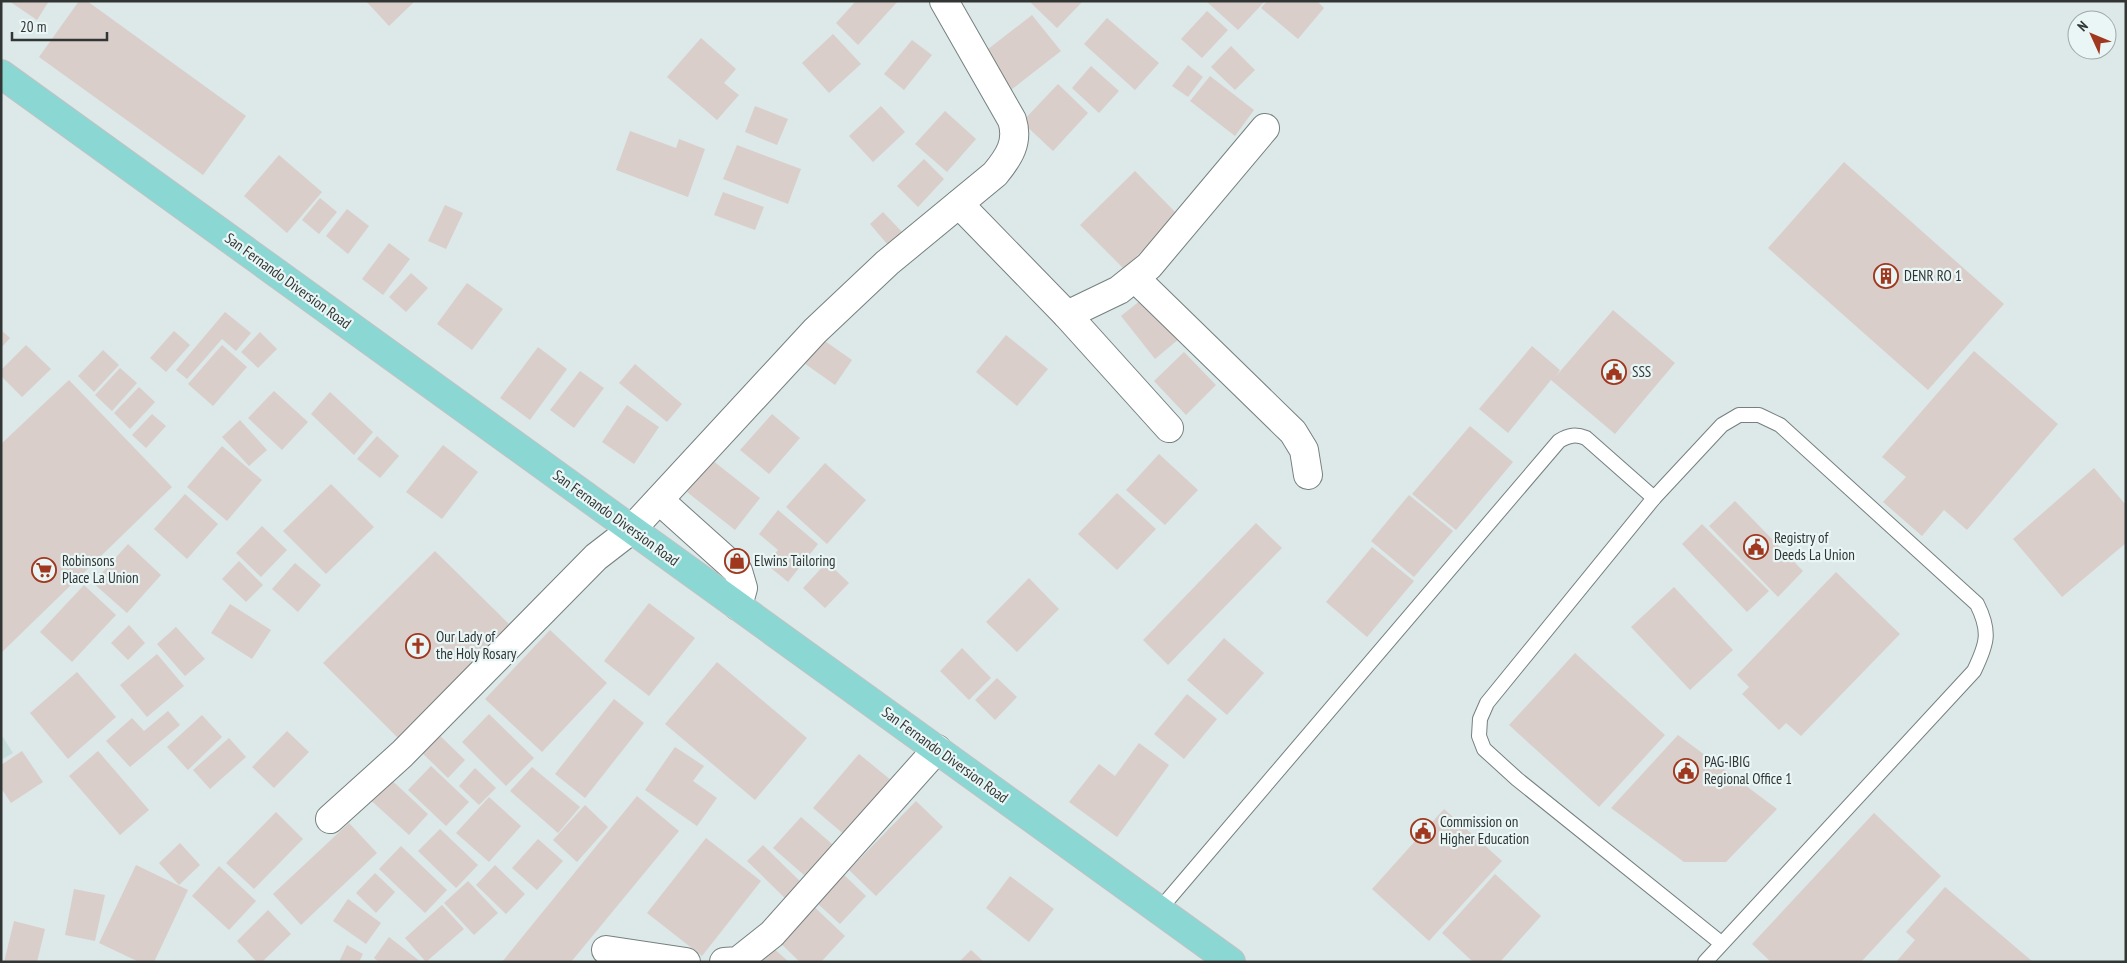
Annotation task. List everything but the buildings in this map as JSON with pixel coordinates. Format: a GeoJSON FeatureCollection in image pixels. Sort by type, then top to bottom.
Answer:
{"type":"FeatureCollection","features":[{"type":"Feature","properties":{"kind":"highway","name":"San Fernando Diversion Road"},"geometry":{"type":"LineString","coordinates":[[1,74],[1231,962]]}},
{"type":"Feature","properties":{"kind":"street"},"geometry":{"type":"LineString","coordinates":[[330,819],[402,754],[596,556],[631,530],[815,331],[887,263],[995,174],[1008,158],[1014,144],[1015,131],[1012,120],[944,1]]}},
{"type":"Feature","properties":{"kind":"street"},"geometry":{"type":"LineString","coordinates":[[1067,315],[1119,290],[1136,279],[1265,128]]}},
{"type":"Feature","properties":{"kind":"street"},"geometry":{"type":"LineString","coordinates":[[959,204],[1067,315],[1169,428]]}},
{"type":"Feature","properties":{"kind":"street"},"geometry":{"type":"LineString","coordinates":[[1136,279],[1293,432],[1304,450],[1308,476]]}},
{"type":"Feature","properties":{"kind":"street"},"geometry":{"type":"LineString","coordinates":[[658,500],[738,571],[743,588],[738,606]]}},
{"type":"Feature","properties":{"kind":"street"},"geometry":{"type":"LineString","coordinates":[[724,962],[738,961],[772,934],[937,749]]}},
{"type":"Feature","properties":{"kind":"street"},"geometry":{"type":"LineString","coordinates":[[606,950],[686,962]]}},
{"type":"Feature","properties":{"kind":"lane"},"geometry":{"type":"LineString","coordinates":[[1705,962],[1974,671],[1984,651],[1987,633],[1985,619],[1978,604],[1780,424],[1759,415],[1738,415],[1722,424],[1654,498],[1487,702],[1480,719],[1479,736],[1484,749],[1517,779],[1721,943]]}},
{"type":"Feature","properties":{"kind":"lane"},"geometry":{"type":"LineString","coordinates":[[1160,910],[1559,441],[1567,436],[1577,434],[1586,438],[1654,498]]}},
{"type":"Feature","properties":{"kind":"shaded area"},"geometry":{"type":"Polygon","coordinates":[[[1,734],[13,753],[1,760],[1,734]]]}},
{"type":"Feature","properties":{"kind":"place","name":"DENR RO 1"},"geometry":{"type":"Point","coordinates":[1886,276]}},
{"type":"Feature","properties":{"kind":"place","name":"SSS"},"geometry":{"type":"Point","coordinates":[1614,372]}},
{"type":"Feature","properties":{"kind":"place","name":"Registry of Deeds La Union"},"geometry":{"type":"Point","coordinates":[1756,547]}},
{"type":"Feature","properties":{"kind":"place","name":"Elwins Tailoring"},"geometry":{"type":"Point","coordinates":[737,561]}},
{"type":"Feature","properties":{"kind":"place","name":"Robinsons Place La Union"},"geometry":{"type":"Point","coordinates":[44,570]}},
{"type":"Feature","properties":{"kind":"place","name":"Our Lady of the Holy Rosary"},"geometry":{"type":"Point","coordinates":[418,646]}},
{"type":"Feature","properties":{"kind":"place","name":"PAG-IBIG Regional Office 1"},"geometry":{"type":"Point","coordinates":[1686,771]}},
{"type":"Feature","properties":{"kind":"place","name":"Commission on Higher Education"},"geometry":{"type":"Point","coordinates":[1423,831]}}]}
